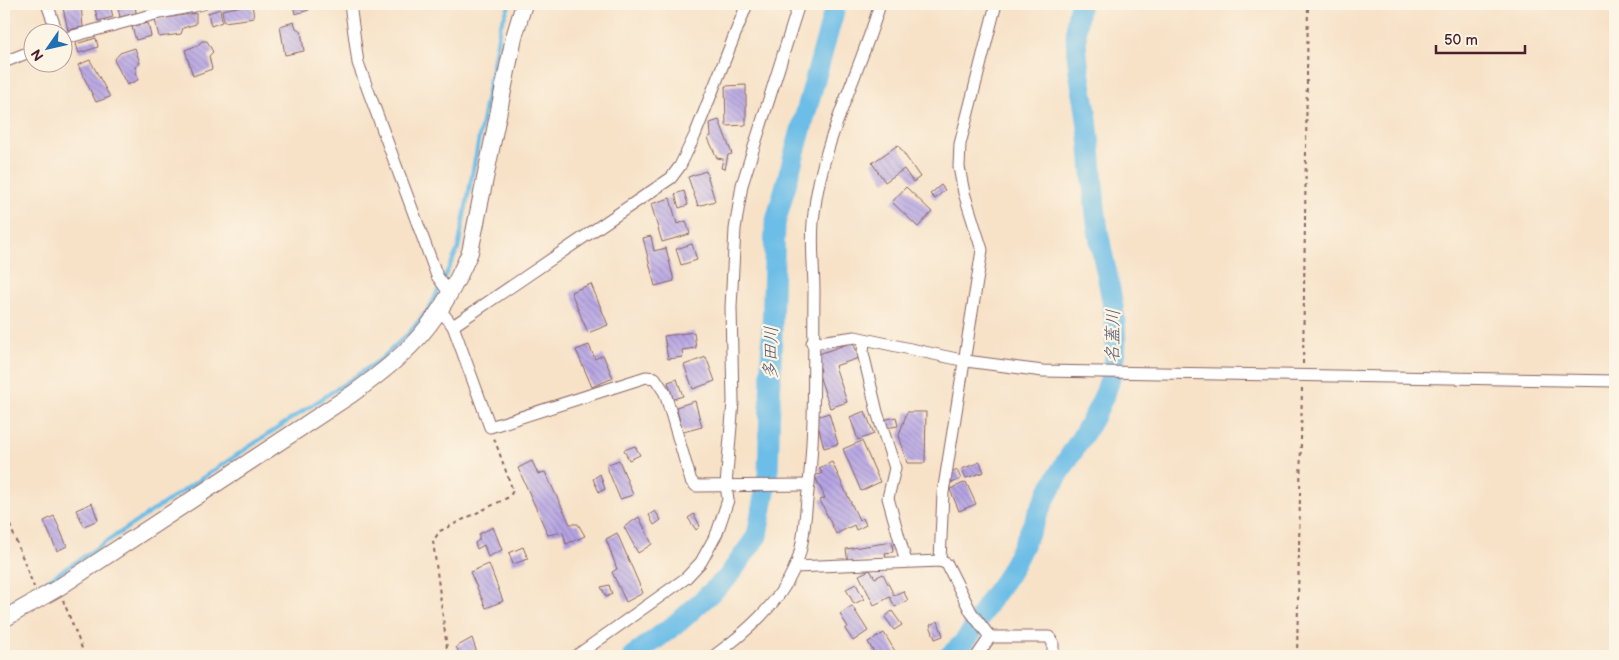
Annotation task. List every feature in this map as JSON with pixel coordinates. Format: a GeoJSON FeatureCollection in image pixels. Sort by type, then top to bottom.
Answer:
{"type":"FeatureCollection","features":[{"type":"Feature","properties":{"kind":"street"},"geometry":{"type":"LineString","coordinates":[[47,4],[53,22]]}},
{"type":"Feature","properties":{"kind":"street"},"geometry":{"type":"LineString","coordinates":[[72,36],[154,9],[202,4]]}},
{"type":"Feature","properties":{"kind":"street"},"geometry":{"type":"LineString","coordinates":[[350,4],[358,63],[445,288]]}},
{"type":"Feature","properties":{"kind":"street"},"geometry":{"type":"LineString","coordinates":[[4,619],[58,588],[388,369],[416,341],[441,311],[445,288],[470,252],[514,37],[524,4]]}},
{"type":"Feature","properties":{"kind":"street"},"geometry":{"type":"LineString","coordinates":[[453,326],[671,178],[680,166],[695,136],[747,4]]}},
{"type":"Feature","properties":{"kind":"street"},"geometry":{"type":"LineString","coordinates":[[576,656],[668,592],[702,562],[717,533],[728,500],[733,402],[731,307],[735,229],[742,185],[799,4]]}},
{"type":"Feature","properties":{"kind":"street"},"geometry":{"type":"LineString","coordinates":[[714,656],[742,636],[761,616],[778,595],[795,567],[805,485],[812,458],[812,241],[818,186],[826,156],[868,44],[880,4]]}},
{"type":"Feature","properties":{"kind":"street"},"geometry":{"type":"LineString","coordinates":[[940,561],[943,493],[966,361],[982,250],[959,167],[960,144],[996,4]]}},
{"type":"Feature","properties":{"kind":"street"},"geometry":{"type":"LineString","coordinates":[[4,62],[22,55]]}},
{"type":"Feature","properties":{"kind":"street"},"geometry":{"type":"LineString","coordinates":[[441,311],[453,326],[490,427],[646,377],[655,378],[665,393],[691,481],[696,486],[805,485]]}},
{"type":"Feature","properties":{"kind":"street"},"geometry":{"type":"LineString","coordinates":[[812,343],[855,337],[864,341],[966,361],[1043,371],[1615,381]]}},
{"type":"Feature","properties":{"kind":"street"},"geometry":{"type":"LineString","coordinates":[[864,341],[865,361],[885,440],[895,468],[888,498],[906,562]]}},
{"type":"Feature","properties":{"kind":"street"},"geometry":{"type":"LineString","coordinates":[[795,567],[940,561],[947,564],[971,612],[988,635]]}},
{"type":"Feature","properties":{"kind":"street"},"geometry":{"type":"LineString","coordinates":[[977,656],[988,635]]}},
{"type":"Feature","properties":{"kind":"street"},"geometry":{"type":"LineString","coordinates":[[988,635],[1049,638],[1054,644],[1053,656]]}},
{"type":"Feature","properties":{"kind":"path"},"geometry":{"type":"LineString","coordinates":[[1297,656],[1308,4]]}},
{"type":"Feature","properties":{"kind":"path"},"geometry":{"type":"LineString","coordinates":[[448,656],[433,541],[440,531],[509,497],[512,491],[490,427]]}},
{"type":"Feature","properties":{"kind":"path"},"geometry":{"type":"LineString","coordinates":[[4,452],[7,465],[4,474]]}},
{"type":"Feature","properties":{"kind":"path"},"geometry":{"type":"LineString","coordinates":[[4,510],[33,584]]}},
{"type":"Feature","properties":{"kind":"path"},"geometry":{"type":"LineString","coordinates":[[58,588],[85,656]]}},
{"type":"Feature","properties":{"kind":"building"},"geometry":{"type":"Polygon","coordinates":[[[94,4],[110,4],[113,17],[98,21],[94,4]]]}},
{"type":"Feature","properties":{"kind":"building"},"geometry":{"type":"Polygon","coordinates":[[[117,4],[135,4],[136,13],[120,17],[117,4]]]}},
{"type":"Feature","properties":{"kind":"building"},"geometry":{"type":"Polygon","coordinates":[[[252,4],[254,18],[224,22],[222,10],[252,4]]]}},
{"type":"Feature","properties":{"kind":"building"},"geometry":{"type":"Polygon","coordinates":[[[293,4],[309,4],[309,10],[295,14],[293,4]]]}},
{"type":"Feature","properties":{"kind":"building"},"geometry":{"type":"Polygon","coordinates":[[[81,5],[83,27],[72,29],[72,22],[66,22],[63,8],[81,5]]]}},
{"type":"Feature","properties":{"kind":"building"},"geometry":{"type":"Polygon","coordinates":[[[220,9],[222,22],[211,26],[208,13],[220,9]]]}},
{"type":"Feature","properties":{"kind":"building"},"geometry":{"type":"Polygon","coordinates":[[[196,13],[196,24],[183,28],[181,34],[159,37],[155,20],[196,13]]]}},
{"type":"Feature","properties":{"kind":"building"},"geometry":{"type":"Polygon","coordinates":[[[294,22],[296,28],[301,31],[304,51],[285,55],[280,26],[294,22]]]}},
{"type":"Feature","properties":{"kind":"building"},"geometry":{"type":"Polygon","coordinates":[[[148,23],[151,36],[136,40],[132,27],[148,23]]]}},
{"type":"Feature","properties":{"kind":"building"},"geometry":{"type":"Polygon","coordinates":[[[96,38],[98,47],[79,53],[76,44],[96,38]]]}},
{"type":"Feature","properties":{"kind":"building"},"geometry":{"type":"Polygon","coordinates":[[[202,41],[207,41],[213,52],[209,56],[212,69],[193,76],[185,50],[198,45],[202,41]]]}},
{"type":"Feature","properties":{"kind":"building"},"geometry":{"type":"Polygon","coordinates":[[[135,48],[140,63],[135,67],[138,80],[127,85],[114,60],[120,53],[135,48]]]}},
{"type":"Feature","properties":{"kind":"building"},"geometry":{"type":"Polygon","coordinates":[[[90,60],[110,97],[96,102],[78,65],[90,60]]]}},
{"type":"Feature","properties":{"kind":"building"},"geometry":{"type":"Polygon","coordinates":[[[746,85],[746,125],[726,126],[725,86],[746,85]]]}},
{"type":"Feature","properties":{"kind":"building"},"geometry":{"type":"Polygon","coordinates":[[[719,120],[732,154],[728,155],[725,169],[721,168],[723,159],[717,158],[708,138],[711,136],[710,123],[719,120]]]}},
{"type":"Feature","properties":{"kind":"building"},"geometry":{"type":"Polygon","coordinates":[[[898,145],[920,177],[913,182],[904,169],[885,182],[872,163],[898,145]]]}},
{"type":"Feature","properties":{"kind":"building"},"geometry":{"type":"Polygon","coordinates":[[[706,171],[715,201],[698,206],[688,177],[706,171]]]}},
{"type":"Feature","properties":{"kind":"building"},"geometry":{"type":"Polygon","coordinates":[[[941,185],[945,190],[935,199],[930,194],[941,185]]]}},
{"type":"Feature","properties":{"kind":"building"},"geometry":{"type":"Polygon","coordinates":[[[906,187],[932,212],[918,227],[892,202],[906,187]]]}},
{"type":"Feature","properties":{"kind":"building"},"geometry":{"type":"Polygon","coordinates":[[[684,191],[688,205],[679,208],[675,194],[684,191]]]}},
{"type":"Feature","properties":{"kind":"building"},"geometry":{"type":"Polygon","coordinates":[[[670,198],[677,224],[686,221],[690,234],[662,242],[651,204],[670,198]]]}},
{"type":"Feature","properties":{"kind":"building"},"geometry":{"type":"Polygon","coordinates":[[[651,236],[654,251],[666,248],[674,281],[655,286],[643,238],[651,236]]]}},
{"type":"Feature","properties":{"kind":"building"},"geometry":{"type":"Polygon","coordinates":[[[692,244],[697,260],[681,265],[676,249],[692,244]]]}},
{"type":"Feature","properties":{"kind":"building"},"geometry":{"type":"Polygon","coordinates":[[[591,284],[608,325],[588,333],[571,292],[591,284]]]}},
{"type":"Feature","properties":{"kind":"building"},"geometry":{"type":"Polygon","coordinates":[[[694,332],[696,348],[682,350],[683,357],[668,359],[664,336],[694,332]]]}},
{"type":"Feature","properties":{"kind":"building"},"geometry":{"type":"Polygon","coordinates":[[[853,342],[859,358],[835,366],[847,402],[830,408],[818,372],[821,371],[816,355],[853,342]]]}},
{"type":"Feature","properties":{"kind":"building"},"geometry":{"type":"Polygon","coordinates":[[[589,345],[595,359],[603,355],[613,378],[592,387],[576,350],[589,345]]]}},
{"type":"Feature","properties":{"kind":"building"},"geometry":{"type":"Polygon","coordinates":[[[706,357],[715,381],[693,389],[684,365],[706,357]]]}},
{"type":"Feature","properties":{"kind":"building"},"geometry":{"type":"Polygon","coordinates":[[[677,379],[683,396],[673,399],[668,382],[677,379]]]}},
{"type":"Feature","properties":{"kind":"building"},"geometry":{"type":"Polygon","coordinates":[[[695,401],[702,427],[683,432],[676,407],[695,401]]]}},
{"type":"Feature","properties":{"kind":"building"},"geometry":{"type":"Polygon","coordinates":[[[865,411],[874,434],[858,440],[850,417],[865,411]]]}},
{"type":"Feature","properties":{"kind":"building"},"geometry":{"type":"Polygon","coordinates":[[[907,412],[926,412],[925,463],[907,463],[899,435],[907,412]]]}},
{"type":"Feature","properties":{"kind":"building"},"geometry":{"type":"Polygon","coordinates":[[[829,413],[838,444],[824,448],[816,417],[829,413]]]}},
{"type":"Feature","properties":{"kind":"building"},"geometry":{"type":"Polygon","coordinates":[[[896,417],[898,426],[885,428],[883,420],[896,417]]]}},
{"type":"Feature","properties":{"kind":"building"},"geometry":{"type":"Polygon","coordinates":[[[862,441],[880,482],[861,491],[843,449],[862,441]]]}},
{"type":"Feature","properties":{"kind":"building"},"geometry":{"type":"Polygon","coordinates":[[[635,446],[640,455],[629,460],[624,450],[635,446]]]}},
{"type":"Feature","properties":{"kind":"building"},"geometry":{"type":"Polygon","coordinates":[[[619,460],[633,495],[620,499],[606,465],[619,460]]]}},
{"type":"Feature","properties":{"kind":"building"},"geometry":{"type":"Polygon","coordinates":[[[532,461],[538,474],[545,472],[570,524],[578,524],[585,536],[566,544],[563,532],[548,535],[518,468],[532,461]]]}},
{"type":"Feature","properties":{"kind":"building"},"geometry":{"type":"Polygon","coordinates":[[[832,462],[859,520],[863,518],[866,525],[856,530],[854,525],[836,534],[820,500],[825,498],[815,476],[822,473],[819,468],[832,462]]]}},
{"type":"Feature","properties":{"kind":"building"},"geometry":{"type":"Polygon","coordinates":[[[980,462],[984,472],[966,478],[962,469],[980,462]]]}},
{"type":"Feature","properties":{"kind":"building"},"geometry":{"type":"Polygon","coordinates":[[[957,470],[961,479],[952,483],[948,474],[957,470]]]}},
{"type":"Feature","properties":{"kind":"building"},"geometry":{"type":"Polygon","coordinates":[[[600,474],[605,489],[599,492],[593,479],[600,474]]]}},
{"type":"Feature","properties":{"kind":"building"},"geometry":{"type":"Polygon","coordinates":[[[966,482],[976,504],[959,511],[950,489],[966,482]]]}},
{"type":"Feature","properties":{"kind":"building"},"geometry":{"type":"Polygon","coordinates":[[[92,503],[98,520],[84,526],[76,510],[92,503]]]}},
{"type":"Feature","properties":{"kind":"building"},"geometry":{"type":"Polygon","coordinates":[[[655,511],[661,520],[654,525],[649,515],[655,511]]]}},
{"type":"Feature","properties":{"kind":"building"},"geometry":{"type":"Polygon","coordinates":[[[694,514],[700,526],[696,530],[688,518],[694,514]]]}},
{"type":"Feature","properties":{"kind":"building"},"geometry":{"type":"Polygon","coordinates":[[[54,516],[67,546],[57,551],[44,521],[54,516]]]}},
{"type":"Feature","properties":{"kind":"building"},"geometry":{"type":"Polygon","coordinates":[[[639,517],[652,544],[638,553],[624,527],[639,517]]]}},
{"type":"Feature","properties":{"kind":"building"},"geometry":{"type":"Polygon","coordinates":[[[493,527],[502,550],[488,557],[484,545],[477,549],[475,543],[479,540],[479,534],[493,527]]]}},
{"type":"Feature","properties":{"kind":"building"},"geometry":{"type":"Polygon","coordinates":[[[617,533],[643,593],[626,602],[612,572],[617,569],[606,539],[617,533]]]}},
{"type":"Feature","properties":{"kind":"building"},"geometry":{"type":"Polygon","coordinates":[[[892,542],[893,552],[885,553],[886,558],[848,563],[846,549],[892,542]]]}},
{"type":"Feature","properties":{"kind":"building"},"geometry":{"type":"Polygon","coordinates":[[[523,547],[528,559],[513,564],[509,553],[523,547]]]}},
{"type":"Feature","properties":{"kind":"building"},"geometry":{"type":"Polygon","coordinates":[[[489,564],[503,601],[486,608],[470,572],[489,564]]]}},
{"type":"Feature","properties":{"kind":"building"},"geometry":{"type":"Polygon","coordinates":[[[870,570],[875,578],[883,574],[894,595],[903,591],[908,600],[895,607],[890,597],[874,605],[859,575],[870,570]]]}},
{"type":"Feature","properties":{"kind":"building"},"geometry":{"type":"Polygon","coordinates":[[[856,584],[864,599],[854,604],[846,589],[856,584]]]}},
{"type":"Feature","properties":{"kind":"building"},"geometry":{"type":"Polygon","coordinates":[[[609,585],[612,594],[606,597],[601,587],[609,585]]]}},
{"type":"Feature","properties":{"kind":"building"},"geometry":{"type":"Polygon","coordinates":[[[852,606],[868,631],[853,641],[845,629],[848,627],[840,614],[852,606]]]}},
{"type":"Feature","properties":{"kind":"building"},"geometry":{"type":"Polygon","coordinates":[[[892,611],[902,625],[894,630],[885,617],[892,611]]]}},
{"type":"Feature","properties":{"kind":"building"},"geometry":{"type":"Polygon","coordinates":[[[938,621],[943,636],[935,639],[930,625],[938,621]]]}},
{"type":"Feature","properties":{"kind":"building"},"geometry":{"type":"Polygon","coordinates":[[[884,633],[898,656],[876,656],[868,642],[884,633]]]}},
{"type":"Feature","properties":{"kind":"building"},"geometry":{"type":"Polygon","coordinates":[[[472,638],[477,653],[470,656],[461,656],[456,647],[472,638]]]}},
{"type":"Feature","properties":{"kind":"waterway"},"geometry":{"type":"LineString","coordinates":[[4,606],[41,585],[380,360],[409,333],[430,307],[458,249],[500,26],[510,4]]}},
{"type":"Feature","properties":{"kind":"waterway","name":"多田川"},"geometry":{"type":"LineString","coordinates":[[633,656],[680,621],[727,578],[757,536],[768,474],[775,224],[836,4]]}},
{"type":"Feature","properties":{"kind":"waterway","name":"名蓋川"},"geometry":{"type":"LineString","coordinates":[[949,656],[968,637],[1006,578],[1052,485],[1096,413],[1111,375],[1116,340],[1114,310],[1097,221],[1088,127],[1077,58],[1076,31],[1080,4]]}}]}
